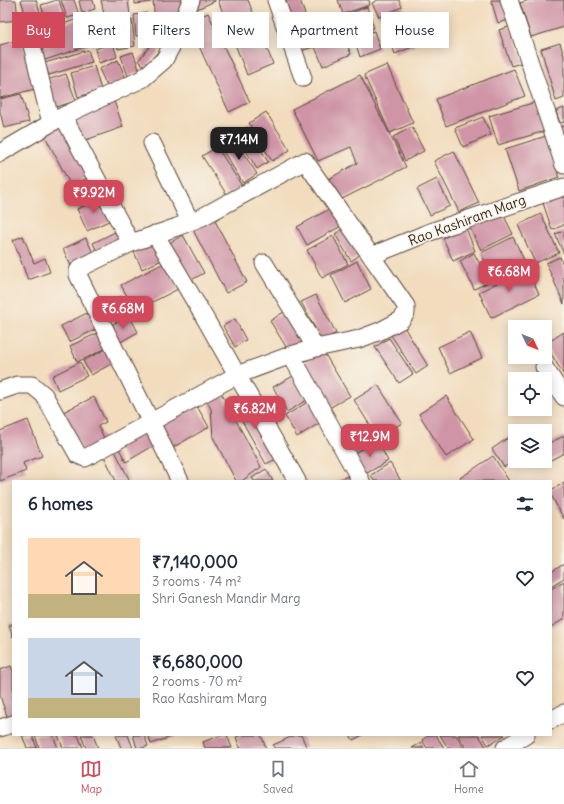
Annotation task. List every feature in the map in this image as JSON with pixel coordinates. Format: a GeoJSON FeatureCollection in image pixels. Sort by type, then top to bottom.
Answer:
{"type":"FeatureCollection","features":[{"type":"Feature","properties":{"kind":"street"},"geometry":{"type":"LineString","coordinates":[[0,153],[57,120],[142,79],[164,60],[177,36],[191,0]]}},
{"type":"Feature","properties":{"kind":"street"},"geometry":{"type":"LineString","coordinates":[[276,0],[303,78]]}},
{"type":"Feature","properties":{"kind":"street"},"geometry":{"type":"LineString","coordinates":[[508,0],[564,166]]}},
{"type":"Feature","properties":{"kind":"street"},"geometry":{"type":"LineString","coordinates":[[34,48],[57,120],[131,242]]}},
{"type":"Feature","properties":{"kind":"street"},"geometry":{"type":"LineString","coordinates":[[152,144],[190,221]]}},
{"type":"Feature","properties":{"kind":"street"},"geometry":{"type":"LineString","coordinates":[[0,391],[17,385],[32,385],[44,395],[78,456],[85,458],[151,421],[237,375],[316,348],[359,338],[380,331],[401,320],[406,313],[406,306],[305,160],[202,217],[131,242],[80,268],[78,271],[78,275],[151,421],[180,480]]}},
{"type":"Feature","properties":{"kind":"street","name":"Rao Kashiram Marg"},"geometry":{"type":"LineString","coordinates":[[371,256],[430,232],[564,187]]}},
{"type":"Feature","properties":{"kind":"street"},"geometry":{"type":"LineString","coordinates":[[155,234],[296,480]]}},
{"type":"Feature","properties":{"kind":"street"},"geometry":{"type":"LineString","coordinates":[[264,263],[316,348]]}},
{"type":"Feature","properties":{"kind":"street"},"geometry":{"type":"LineString","coordinates":[[291,356],[360,480]]}},
{"type":"Feature","properties":{"kind":"street"},"geometry":{"type":"LineString","coordinates":[[544,367],[564,397]]}},
{"type":"Feature","properties":{"kind":"street"},"geometry":{"type":"LineString","coordinates":[[552,719],[564,713]]}},
{"type":"Feature","properties":{"kind":"street"},"geometry":{"type":"LineString","coordinates":[[0,728],[12,724]]}},
{"type":"Feature","properties":{"kind":"street"},"geometry":{"type":"LineString","coordinates":[[505,748],[524,736]]}},
{"type":"Feature","properties":{"kind":"building"},"geometry":{"type":"Polygon","coordinates":[[[0,0],[16,0],[17,12],[12,12],[12,21],[0,22],[0,0]]]}},
{"type":"Feature","properties":{"kind":"building"},"geometry":{"type":"Polygon","coordinates":[[[21,0],[36,0],[40,12],[25,12],[21,0]]]}},
{"type":"Feature","properties":{"kind":"building"},"geometry":{"type":"Polygon","coordinates":[[[59,0],[63,12],[43,12],[41,5],[59,0]]]}},
{"type":"Feature","properties":{"kind":"building"},"geometry":{"type":"Polygon","coordinates":[[[61,0],[74,0],[78,12],[73,12],[73,16],[67,18],[61,0]]]}},
{"type":"Feature","properties":{"kind":"building"},"geometry":{"type":"Polygon","coordinates":[[[93,0],[95,9],[82,12],[79,1],[93,0]]]}},
{"type":"Feature","properties":{"kind":"building"},"geometry":{"type":"Polygon","coordinates":[[[101,0],[128,0],[130,12],[104,12],[101,0]]]}},
{"type":"Feature","properties":{"kind":"building"},"geometry":{"type":"Polygon","coordinates":[[[135,0],[150,0],[151,2],[135,4],[135,0]]]}},
{"type":"Feature","properties":{"kind":"building"},"geometry":{"type":"Polygon","coordinates":[[[153,0],[185,0],[180,12],[154,12],[153,0]]]}},
{"type":"Feature","properties":{"kind":"building"},"geometry":{"type":"Polygon","coordinates":[[[194,0],[215,0],[215,1],[193,11],[194,0]]]}},
{"type":"Feature","properties":{"kind":"building"},"geometry":{"type":"Polygon","coordinates":[[[218,0],[248,0],[253,12],[223,12],[218,0]]]}},
{"type":"Feature","properties":{"kind":"building"},"geometry":{"type":"Polygon","coordinates":[[[279,0],[300,0],[304,12],[283,12],[279,0]]]}},
{"type":"Feature","properties":{"kind":"building"},"geometry":{"type":"Polygon","coordinates":[[[338,0],[369,0],[370,5],[349,12],[342,12],[338,0]]]}},
{"type":"Feature","properties":{"kind":"building"},"geometry":{"type":"Polygon","coordinates":[[[378,0],[399,0],[402,7],[390,12],[381,12],[381,16],[379,17],[372,3],[378,0]]]}},
{"type":"Feature","properties":{"kind":"building"},"geometry":{"type":"Polygon","coordinates":[[[491,0],[503,0],[509,20],[498,23],[491,0]]]}},
{"type":"Feature","properties":{"kind":"building"},"geometry":{"type":"Polygon","coordinates":[[[529,0],[564,0],[564,27],[531,37],[520,3],[529,0]]]}},
{"type":"Feature","properties":{"kind":"building"},"geometry":{"type":"Polygon","coordinates":[[[367,7],[369,12],[354,12],[367,7]]]}},
{"type":"Feature","properties":{"kind":"building"},"geometry":{"type":"Polygon","coordinates":[[[208,13],[212,21],[212,48],[225,48],[250,102],[229,112],[200,48],[204,48],[204,15],[208,13]]]}},
{"type":"Feature","properties":{"kind":"building"},"geometry":{"type":"Polygon","coordinates":[[[138,14],[138,36],[136,36],[134,15],[138,14]]]}},
{"type":"Feature","properties":{"kind":"building"},"geometry":{"type":"Polygon","coordinates":[[[130,20],[132,20],[135,46],[130,47],[130,20]]]}},
{"type":"Feature","properties":{"kind":"building"},"geometry":{"type":"Polygon","coordinates":[[[73,21],[73,48],[81,48],[42,61],[38,48],[65,48],[65,23],[73,21]]]}},
{"type":"Feature","properties":{"kind":"building"},"geometry":{"type":"Polygon","coordinates":[[[511,26],[524,62],[511,66],[499,30],[511,26]]]}},
{"type":"Feature","properties":{"kind":"building"},"geometry":{"type":"Polygon","coordinates":[[[373,31],[380,49],[360,57],[357,48],[373,48],[373,31]]]}},
{"type":"Feature","properties":{"kind":"building"},"geometry":{"type":"Polygon","coordinates":[[[12,42],[12,48],[24,48],[35,89],[0,98],[0,45],[12,42]]]}},
{"type":"Feature","properties":{"kind":"building"},"geometry":{"type":"Polygon","coordinates":[[[560,43],[564,56],[564,98],[556,101],[541,49],[560,43]]]}},
{"type":"Feature","properties":{"kind":"building"},"geometry":{"type":"Polygon","coordinates":[[[114,48],[117,57],[99,63],[95,49],[114,48]]]}},
{"type":"Feature","properties":{"kind":"building"},"geometry":{"type":"Polygon","coordinates":[[[148,48],[161,48],[146,67],[138,61],[148,48]]]}},
{"type":"Feature","properties":{"kind":"building"},"geometry":{"type":"Polygon","coordinates":[[[237,48],[267,48],[273,64],[247,75],[237,48]]]}},
{"type":"Feature","properties":{"kind":"building"},"geometry":{"type":"Polygon","coordinates":[[[297,48],[310,48],[298,52],[297,48]]]}},
{"type":"Feature","properties":{"kind":"building"},"geometry":{"type":"Polygon","coordinates":[[[315,48],[348,48],[351,54],[323,66],[315,48]]]}},
{"type":"Feature","properties":{"kind":"building"},"geometry":{"type":"Polygon","coordinates":[[[393,48],[410,48],[395,54],[393,48]]]}},
{"type":"Feature","properties":{"kind":"building"},"geometry":{"type":"Polygon","coordinates":[[[88,50],[92,62],[49,75],[45,63],[88,50]]]}},
{"type":"Feature","properties":{"kind":"building"},"geometry":{"type":"Polygon","coordinates":[[[133,52],[140,72],[128,76],[121,56],[133,52]]]}},
{"type":"Feature","properties":{"kind":"building"},"geometry":{"type":"Polygon","coordinates":[[[118,60],[126,79],[108,88],[99,69],[118,60]]]}},
{"type":"Feature","properties":{"kind":"building"},"geometry":{"type":"Polygon","coordinates":[[[387,65],[413,123],[390,133],[364,75],[387,65]]]}},
{"type":"Feature","properties":{"kind":"building"},"geometry":{"type":"Polygon","coordinates":[[[94,66],[101,90],[78,97],[71,73],[94,66]]]}},
{"type":"Feature","properties":{"kind":"building"},"geometry":{"type":"Polygon","coordinates":[[[514,69],[525,96],[446,126],[436,99],[514,69]]]}},
{"type":"Feature","properties":{"kind":"building"},"geometry":{"type":"Polygon","coordinates":[[[66,74],[76,101],[56,107],[47,80],[66,74]]]}},
{"type":"Feature","properties":{"kind":"building"},"geometry":{"type":"Polygon","coordinates":[[[360,75],[406,167],[338,201],[327,180],[357,163],[351,147],[318,161],[292,109],[360,75]]]}},
{"type":"Feature","properties":{"kind":"building"},"geometry":{"type":"Polygon","coordinates":[[[21,94],[29,122],[4,128],[0,111],[0,99],[21,94]]]}},
{"type":"Feature","properties":{"kind":"building"},"geometry":{"type":"Polygon","coordinates":[[[113,98],[123,127],[83,141],[72,113],[113,98]]]}},
{"type":"Feature","properties":{"kind":"building"},"geometry":{"type":"Polygon","coordinates":[[[536,102],[545,131],[498,145],[489,116],[536,102]]]}},
{"type":"Feature","properties":{"kind":"building"},"geometry":{"type":"Polygon","coordinates":[[[564,108],[564,122],[560,123],[556,111],[564,108]]]}},
{"type":"Feature","properties":{"kind":"building"},"geometry":{"type":"Polygon","coordinates":[[[266,112],[290,150],[272,161],[249,123],[266,112]]]}},
{"type":"Feature","properties":{"kind":"building"},"geometry":{"type":"Polygon","coordinates":[[[483,117],[491,135],[463,147],[455,128],[483,117]]]}},
{"type":"Feature","properties":{"kind":"building"},"geometry":{"type":"Polygon","coordinates":[[[61,125],[89,177],[71,186],[44,134],[61,125]]]}},
{"type":"Feature","properties":{"kind":"building"},"geometry":{"type":"Polygon","coordinates":[[[564,126],[564,144],[558,127],[564,126]]]}},
{"type":"Feature","properties":{"kind":"building"},"geometry":{"type":"Polygon","coordinates":[[[247,127],[268,162],[257,169],[236,134],[247,127]]]}},
{"type":"Feature","properties":{"kind":"building"},"geometry":{"type":"Polygon","coordinates":[[[412,127],[424,151],[405,161],[393,137],[412,127]]]}},
{"type":"Feature","properties":{"kind":"building"},"geometry":{"type":"Polygon","coordinates":[[[546,136],[559,177],[519,191],[505,149],[546,136]]]}},
{"type":"Feature","properties":{"kind":"building"},"geometry":{"type":"Polygon","coordinates":[[[234,139],[257,174],[243,183],[221,148],[234,139]]]}},
{"type":"Feature","properties":{"kind":"building"},"geometry":{"type":"Polygon","coordinates":[[[217,147],[242,186],[227,195],[202,156],[217,147]]]}},
{"type":"Feature","properties":{"kind":"building"},"geometry":{"type":"Polygon","coordinates":[[[454,151],[479,203],[459,212],[434,161],[454,151]]]}},
{"type":"Feature","properties":{"kind":"building"},"geometry":{"type":"Polygon","coordinates":[[[437,179],[450,206],[430,215],[417,189],[437,179]]]}},
{"type":"Feature","properties":{"kind":"building"},"geometry":{"type":"Polygon","coordinates":[[[564,193],[564,225],[552,230],[542,200],[564,193]]]}},
{"type":"Feature","properties":{"kind":"building"},"geometry":{"type":"Polygon","coordinates":[[[101,198],[111,220],[87,231],[77,209],[101,198]]]}},
{"type":"Feature","properties":{"kind":"building"},"geometry":{"type":"Polygon","coordinates":[[[333,207],[343,225],[307,245],[297,227],[333,207]]]}},
{"type":"Feature","properties":{"kind":"building"},"geometry":{"type":"Polygon","coordinates":[[[502,212],[513,234],[481,250],[470,228],[502,212]]]}},
{"type":"Feature","properties":{"kind":"building"},"geometry":{"type":"Polygon","coordinates":[[[541,214],[559,253],[535,263],[518,225],[541,214]]]}},
{"type":"Feature","properties":{"kind":"building"},"geometry":{"type":"Polygon","coordinates":[[[214,219],[247,282],[226,293],[193,230],[214,219]]]}},
{"type":"Feature","properties":{"kind":"building"},"geometry":{"type":"Polygon","coordinates":[[[345,227],[361,254],[351,261],[335,234],[345,227]]]}},
{"type":"Feature","properties":{"kind":"building"},"geometry":{"type":"Polygon","coordinates":[[[466,228],[475,251],[453,261],[443,238],[466,228]]]}},
{"type":"Feature","properties":{"kind":"building"},"geometry":{"type":"Polygon","coordinates":[[[564,231],[564,254],[555,234],[564,231]]]}},
{"type":"Feature","properties":{"kind":"building"},"geometry":{"type":"Polygon","coordinates":[[[115,232],[120,243],[98,254],[93,243],[115,232]]]}},
{"type":"Feature","properties":{"kind":"building"},"geometry":{"type":"Polygon","coordinates":[[[183,235],[204,273],[186,283],[166,245],[183,235]]]}},
{"type":"Feature","properties":{"kind":"building"},"geometry":{"type":"Polygon","coordinates":[[[23,236],[34,263],[45,258],[50,272],[28,280],[13,240],[23,236]]]}},
{"type":"Feature","properties":{"kind":"building"},"geometry":{"type":"Polygon","coordinates":[[[333,236],[348,264],[322,278],[307,250],[333,236]]]}},
{"type":"Feature","properties":{"kind":"building"},"geometry":{"type":"Polygon","coordinates":[[[513,237],[526,264],[494,280],[481,253],[513,237]]]}},
{"type":"Feature","properties":{"kind":"building"},"geometry":{"type":"Polygon","coordinates":[[[86,238],[95,257],[72,268],[63,249],[86,238]]]}},
{"type":"Feature","properties":{"kind":"building"},"geometry":{"type":"Polygon","coordinates":[[[152,238],[162,260],[142,269],[132,248],[152,238]]]}},
{"type":"Feature","properties":{"kind":"building"},"geometry":{"type":"Polygon","coordinates":[[[474,253],[489,282],[474,289],[460,261],[474,253]]]}},
{"type":"Feature","properties":{"kind":"building"},"geometry":{"type":"Polygon","coordinates":[[[560,257],[564,267],[564,304],[546,263],[560,257]]]}},
{"type":"Feature","properties":{"kind":"building"},"geometry":{"type":"Polygon","coordinates":[[[357,261],[371,289],[345,303],[331,275],[357,261]]]}},
{"type":"Feature","properties":{"kind":"building"},"geometry":{"type":"Polygon","coordinates":[[[164,263],[178,289],[135,311],[121,285],[164,263]]]}},
{"type":"Feature","properties":{"kind":"building"},"geometry":{"type":"Polygon","coordinates":[[[527,268],[539,294],[491,318],[479,292],[527,268]]]}},
{"type":"Feature","properties":{"kind":"building"},"geometry":{"type":"Polygon","coordinates":[[[316,295],[336,333],[322,341],[301,302],[316,295]]]}},
{"type":"Feature","properties":{"kind":"building"},"geometry":{"type":"Polygon","coordinates":[[[121,296],[129,311],[106,322],[99,307],[121,296]]]}},
{"type":"Feature","properties":{"kind":"building"},"geometry":{"type":"Polygon","coordinates":[[[287,310],[307,343],[290,353],[270,321],[287,310]]]}},
{"type":"Feature","properties":{"kind":"building"},"geometry":{"type":"Polygon","coordinates":[[[91,311],[99,328],[69,342],[61,326],[91,311]]]}},
{"type":"Feature","properties":{"kind":"building"},"geometry":{"type":"Polygon","coordinates":[[[129,315],[138,332],[117,344],[108,327],[129,315]]]}},
{"type":"Feature","properties":{"kind":"building"},"geometry":{"type":"Polygon","coordinates":[[[235,319],[246,340],[235,347],[223,326],[235,319]]]}},
{"type":"Feature","properties":{"kind":"building"},"geometry":{"type":"Polygon","coordinates":[[[404,327],[428,366],[416,374],[391,335],[404,327]]]}},
{"type":"Feature","properties":{"kind":"building"},"geometry":{"type":"Polygon","coordinates":[[[102,331],[109,347],[77,362],[70,346],[102,331]]]}},
{"type":"Feature","properties":{"kind":"building"},"geometry":{"type":"Polygon","coordinates":[[[470,332],[482,358],[450,373],[438,347],[470,332]]]}},
{"type":"Feature","properties":{"kind":"building"},"geometry":{"type":"Polygon","coordinates":[[[564,332],[564,375],[552,355],[552,340],[564,332]]]}},
{"type":"Feature","properties":{"kind":"building"},"geometry":{"type":"Polygon","coordinates":[[[389,338],[413,374],[399,383],[375,347],[389,338]]]}},
{"type":"Feature","properties":{"kind":"building"},"geometry":{"type":"Polygon","coordinates":[[[106,349],[113,363],[91,375],[83,361],[106,349]]]}},
{"type":"Feature","properties":{"kind":"building"},"geometry":{"type":"Polygon","coordinates":[[[323,351],[350,396],[324,411],[297,366],[323,351]]]}},
{"type":"Feature","properties":{"kind":"building"},"geometry":{"type":"Polygon","coordinates":[[[80,362],[87,376],[58,390],[52,376],[80,362]]]}},
{"type":"Feature","properties":{"kind":"building"},"geometry":{"type":"Polygon","coordinates":[[[297,374],[310,398],[287,412],[273,387],[297,374]]]}},
{"type":"Feature","properties":{"kind":"building"},"geometry":{"type":"Polygon","coordinates":[[[378,385],[402,423],[378,438],[354,400],[378,385]]]}},
{"type":"Feature","properties":{"kind":"building"},"geometry":{"type":"Polygon","coordinates":[[[219,389],[261,467],[243,480],[235,480],[213,437],[211,409],[205,397],[219,389]]]}},
{"type":"Feature","properties":{"kind":"building"},"geometry":{"type":"Polygon","coordinates":[[[243,396],[278,458],[266,464],[232,403],[243,396]]]}},
{"type":"Feature","properties":{"kind":"building"},"geometry":{"type":"Polygon","coordinates":[[[446,396],[474,439],[446,457],[419,414],[446,396]]]}},
{"type":"Feature","properties":{"kind":"building"},"geometry":{"type":"Polygon","coordinates":[[[94,397],[106,422],[98,426],[105,440],[83,451],[63,412],[94,397]]]}},
{"type":"Feature","properties":{"kind":"building"},"geometry":{"type":"Polygon","coordinates":[[[311,400],[323,421],[297,437],[285,416],[311,400]]]}},
{"type":"Feature","properties":{"kind":"building"},"geometry":{"type":"Polygon","coordinates":[[[195,403],[209,427],[172,448],[159,424],[195,403]]]}},
{"type":"Feature","properties":{"kind":"building"},"geometry":{"type":"Polygon","coordinates":[[[28,420],[42,456],[23,463],[26,471],[0,481],[0,431],[28,420]]]}},
{"type":"Feature","properties":{"kind":"building"},"geometry":{"type":"Polygon","coordinates":[[[150,429],[158,443],[126,462],[118,447],[150,429]]]}},
{"type":"Feature","properties":{"kind":"building"},"geometry":{"type":"Polygon","coordinates":[[[564,436],[564,453],[552,459],[552,442],[564,436]]]}},
{"type":"Feature","properties":{"kind":"building"},"geometry":{"type":"Polygon","coordinates":[[[508,438],[508,464],[504,467],[492,449],[508,438]]]}},
{"type":"Feature","properties":{"kind":"building"},"geometry":{"type":"Polygon","coordinates":[[[377,440],[388,461],[362,476],[351,455],[377,440]]]}},
{"type":"Feature","properties":{"kind":"building"},"geometry":{"type":"Polygon","coordinates":[[[114,449],[130,480],[116,480],[103,454],[114,449]]]}},
{"type":"Feature","properties":{"kind":"building"},"geometry":{"type":"Polygon","coordinates":[[[493,456],[508,480],[461,480],[460,478],[493,456]]]}},
{"type":"Feature","properties":{"kind":"building"},"geometry":{"type":"Polygon","coordinates":[[[390,463],[400,480],[374,480],[371,475],[390,463]]]}},
{"type":"Feature","properties":{"kind":"building"},"geometry":{"type":"Polygon","coordinates":[[[266,469],[272,480],[253,480],[252,478],[266,469]]]}},
{"type":"Feature","properties":{"kind":"building"},"geometry":{"type":"Polygon","coordinates":[[[355,473],[358,480],[338,480],[355,473]]]}},
{"type":"Feature","properties":{"kind":"building"},"geometry":{"type":"Polygon","coordinates":[[[564,483],[564,519],[552,497],[552,489],[564,483]]]}},
{"type":"Feature","properties":{"kind":"building"},"geometry":{"type":"Polygon","coordinates":[[[564,564],[564,578],[552,585],[552,571],[564,564]]]}},
{"type":"Feature","properties":{"kind":"building"},"geometry":{"type":"Polygon","coordinates":[[[564,581],[564,619],[552,626],[552,588],[564,581]]]}},
{"type":"Feature","properties":{"kind":"building"},"geometry":{"type":"Polygon","coordinates":[[[12,624],[12,634],[9,625],[12,624]]]}},
{"type":"Feature","properties":{"kind":"building"},"geometry":{"type":"Polygon","coordinates":[[[11,666],[12,669],[12,720],[9,722],[0,696],[0,670],[11,666]]]}},
{"type":"Feature","properties":{"kind":"building"},"geometry":{"type":"Polygon","coordinates":[[[22,736],[32,736],[37,748],[27,748],[22,736]]]}},
{"type":"Feature","properties":{"kind":"building"},"geometry":{"type":"Polygon","coordinates":[[[35,736],[53,736],[58,748],[39,748],[35,736]]]}},
{"type":"Feature","properties":{"kind":"building"},"geometry":{"type":"Polygon","coordinates":[[[58,736],[78,736],[83,748],[63,748],[58,736]]]}},
{"type":"Feature","properties":{"kind":"building"},"geometry":{"type":"Polygon","coordinates":[[[81,736],[93,736],[98,748],[86,748],[81,736]]]}},
{"type":"Feature","properties":{"kind":"building"},"geometry":{"type":"Polygon","coordinates":[[[116,736],[128,736],[133,748],[121,748],[116,736]]]}},
{"type":"Feature","properties":{"kind":"building"},"geometry":{"type":"Polygon","coordinates":[[[133,736],[144,736],[148,746],[137,748],[133,736]]]}},
{"type":"Feature","properties":{"kind":"building"},"geometry":{"type":"Polygon","coordinates":[[[148,736],[174,736],[151,744],[148,736]]]}},
{"type":"Feature","properties":{"kind":"building"},"geometry":{"type":"Polygon","coordinates":[[[219,736],[227,736],[232,748],[205,748],[203,742],[219,736]]]}},
{"type":"Feature","properties":{"kind":"building"},"geometry":{"type":"Polygon","coordinates":[[[261,736],[266,748],[240,748],[236,737],[261,736]]]}},
{"type":"Feature","properties":{"kind":"building"},"geometry":{"type":"Polygon","coordinates":[[[293,736],[301,736],[307,748],[274,748],[273,745],[293,736]]]}},
{"type":"Feature","properties":{"kind":"building"},"geometry":{"type":"Polygon","coordinates":[[[351,736],[361,736],[353,740],[351,736]]]}},
{"type":"Feature","properties":{"kind":"building"},"geometry":{"type":"Polygon","coordinates":[[[428,736],[437,736],[444,748],[427,748],[422,740],[428,736]]]}},
{"type":"Feature","properties":{"kind":"building"},"geometry":{"type":"Polygon","coordinates":[[[441,736],[457,736],[464,748],[448,748],[441,736]]]}},
{"type":"Feature","properties":{"kind":"building"},"geometry":{"type":"Polygon","coordinates":[[[459,736],[480,736],[486,747],[485,748],[466,748],[459,736]]]}},
{"type":"Feature","properties":{"kind":"building"},"geometry":{"type":"Polygon","coordinates":[[[483,736],[503,736],[488,745],[483,736]]]}},
{"type":"Feature","properties":{"kind":"building"},"geometry":{"type":"Polygon","coordinates":[[[421,743],[424,748],[412,748],[421,743]]]}}]}
